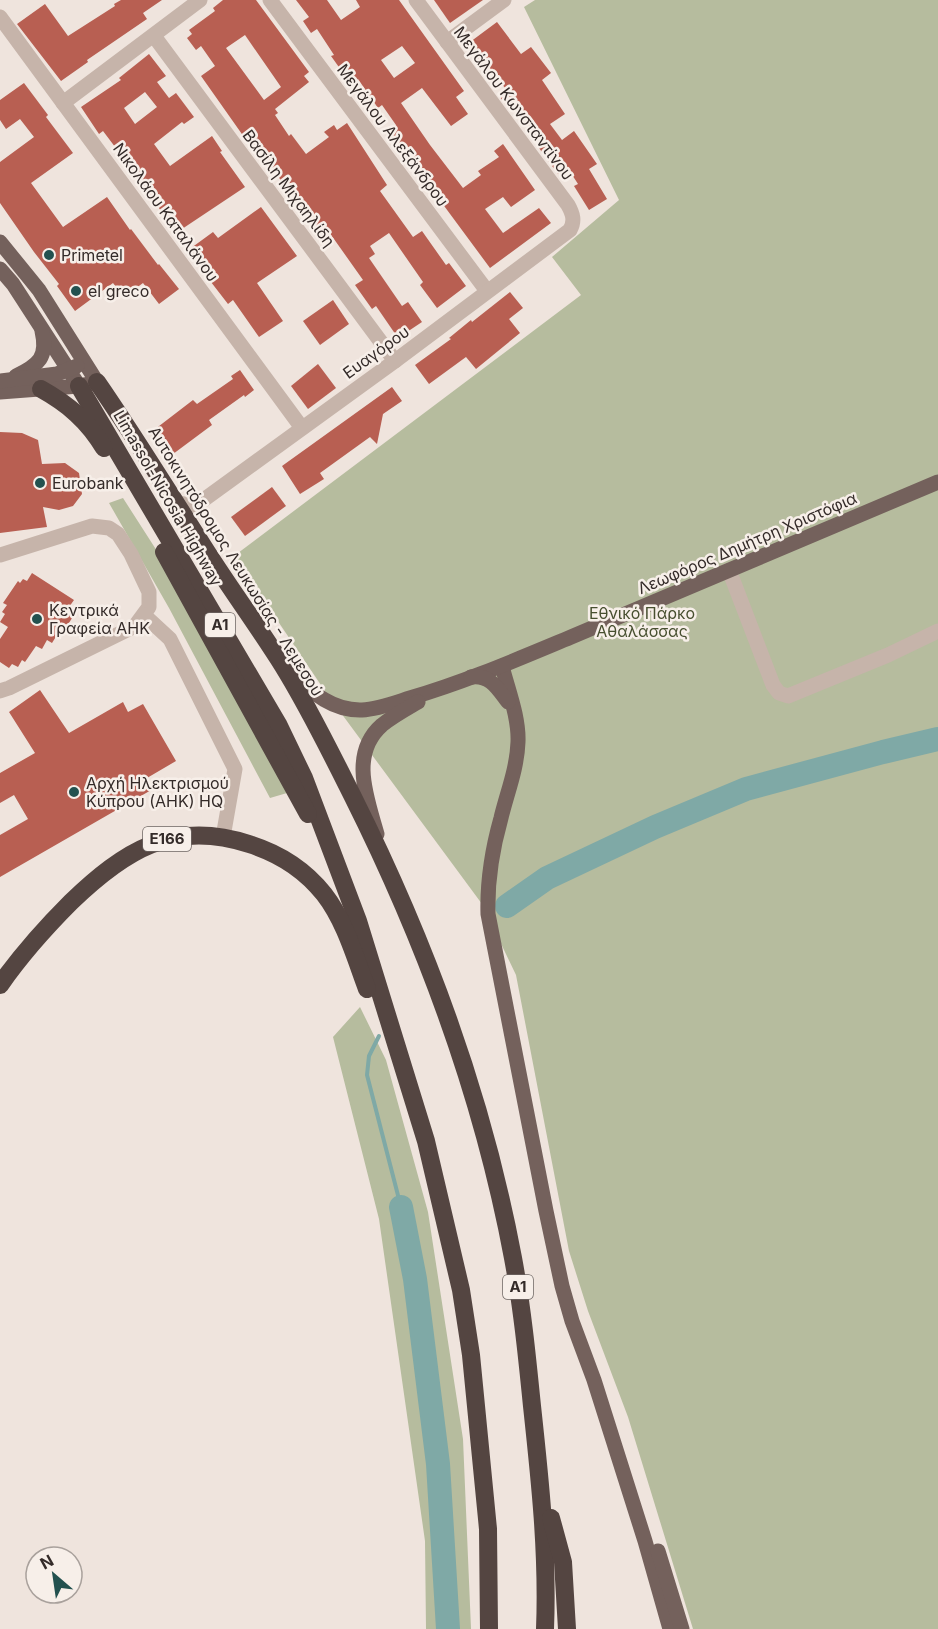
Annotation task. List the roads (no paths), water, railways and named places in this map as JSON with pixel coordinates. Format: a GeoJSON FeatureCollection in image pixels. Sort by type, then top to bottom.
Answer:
{"type":"FeatureCollection","features":[{"type":"Feature","properties":{"kind":"highway","name":"Αυτοκινητόδρομος Λευκωσίας - Λεμεσού"},"geometry":{"type":"LineString","coordinates":[[88,384],[176,503],[240,605],[283,666],[342,774],[384,859],[437,986],[460,1049],[487,1144],[513,1256],[524,1330],[541,1485],[546,1557],[545,1629]]}},
{"type":"Feature","properties":{"kind":"highway","name":"Limassol-Nicosia Highway"},"geometry":{"type":"LineString","coordinates":[[88,384],[278,724],[304,778],[341,874]]}},
{"type":"Feature","properties":{"kind":"highway"},"geometry":{"type":"LineString","coordinates":[[41,389],[71,408],[98,437],[124,480],[341,874]]}},
{"type":"Feature","properties":{"kind":"highway","name":"E166"},"geometry":{"type":"LineString","coordinates":[[0,985],[56,917],[88,885],[126,856],[145,846],[167,839],[188,836],[223,837],[260,848],[277,855],[309,878],[324,894],[339,917],[426,1141]]}},
{"type":"Feature","properties":{"kind":"highway","name":"A1"},"geometry":{"type":"LineString","coordinates":[[341,874],[358,921],[426,1141],[461,1290],[471,1355],[488,1529],[489,1629]]}},
{"type":"Feature","properties":{"kind":"highway"},"geometry":{"type":"LineString","coordinates":[[541,1485],[563,1562],[567,1629]]}},
{"type":"Feature","properties":{"kind":"main road","name":"A1"},"geometry":{"type":"LineString","coordinates":[[0,242],[39,290],[84,361],[88,384]]}},
{"type":"Feature","properties":{"kind":"main road","name":"A1"},"geometry":{"type":"LineString","coordinates":[[0,268],[69,370]]}},
{"type":"Feature","properties":{"kind":"main road"},"geometry":{"type":"LineString","coordinates":[[3,385],[39,362],[45,350],[42,328]]}},
{"type":"Feature","properties":{"kind":"main road"},"geometry":{"type":"LineString","coordinates":[[3,385],[57,374],[84,361]]}},
{"type":"Feature","properties":{"kind":"main road","name":"Limassol-Nicosia Highway"},"geometry":{"type":"LineString","coordinates":[[69,370],[88,384]]}},
{"type":"Feature","properties":{"kind":"main road"},"geometry":{"type":"LineString","coordinates":[[3,385],[41,389],[88,384]]}},
{"type":"Feature","properties":{"kind":"main road","name":"Λεωφόρος Δημήτρη Χριστόφια"},"geometry":{"type":"LineString","coordinates":[[283,666],[315,695],[333,706],[348,710],[381,707],[435,691],[502,666],[938,482]]}},
{"type":"Feature","properties":{"kind":"main road"},"geometry":{"type":"LineString","coordinates":[[502,666],[518,726],[518,755],[490,867],[487,890],[488,914],[562,1286],[645,1540],[670,1629]]}},
{"type":"Feature","properties":{"kind":"main road"},"geometry":{"type":"LineString","coordinates":[[471,677],[485,677],[490,680],[513,708]]}},
{"type":"Feature","properties":{"kind":"main road","name":"Λεωφόρος Δημήτρη Χριστόφια"},"geometry":{"type":"LineString","coordinates":[[384,859],[363,780],[364,753],[371,737],[380,726],[435,691]]}},
{"type":"Feature","properties":{"kind":"main road"},"geometry":{"type":"LineString","coordinates":[[594,1380],[612,1415],[682,1629]]}},
{"type":"Feature","properties":{"kind":"street"},"geometry":{"type":"LineString","coordinates":[[63,103],[200,0]]}},
{"type":"Feature","properties":{"kind":"street","name":"Μεγάλου Αλεξάνδρου"},"geometry":{"type":"LineString","coordinates":[[270,0],[487,291]]}},
{"type":"Feature","properties":{"kind":"street","name":"Μεγάλου Κωνσταντίνου"},"geometry":{"type":"LineString","coordinates":[[416,0],[568,205],[573,216],[573,225],[570,230]]}},
{"type":"Feature","properties":{"kind":"street"},"geometry":{"type":"LineString","coordinates":[[447,42],[504,0]]}},
{"type":"Feature","properties":{"kind":"street","name":"Νικολάου Καταλάνου"},"geometry":{"type":"LineString","coordinates":[[0,17],[302,428]]}},
{"type":"Feature","properties":{"kind":"street","name":"Βασίλη Μιχαηλίδη"},"geometry":{"type":"LineString","coordinates":[[154,36],[395,361]]}},
{"type":"Feature","properties":{"kind":"street","name":"Ευαγόρου"},"geometry":{"type":"LineString","coordinates":[[176,503],[193,505],[202,501],[570,230]]}},
{"type":"Feature","properties":{"kind":"street"},"geometry":{"type":"LineString","coordinates":[[0,555],[92,526],[109,528],[118,534],[126,547],[148,592],[149,607],[135,626],[0,691]]}},
{"type":"Feature","properties":{"kind":"street"},"geometry":{"type":"LineString","coordinates":[[729,570],[773,685],[779,693],[788,696],[888,656],[938,632]]}},
{"type":"Feature","properties":{"kind":"street"},"geometry":{"type":"LineString","coordinates":[[144,615],[170,639],[235,769],[223,837]]}},
{"type":"Feature","properties":{"kind":"waterway"},"geometry":{"type":"LineString","coordinates":[[507,906],[547,878],[655,827],[746,789],[938,739]]}},
{"type":"Feature","properties":{"kind":"waterway"},"geometry":{"type":"LineString","coordinates":[[379,1036],[369,1056],[367,1075],[401,1207]]}},
{"type":"Feature","properties":{"kind":"waterway"},"geometry":{"type":"LineString","coordinates":[[401,1207],[415,1279],[438,1464],[448,1629]]}},
{"type":"Feature","properties":{"kind":"place","name":"Primetel"},"geometry":{"type":"Point","coordinates":[49,255]}},
{"type":"Feature","properties":{"kind":"place","name":"el greco"},"geometry":{"type":"Point","coordinates":[76,291]}},
{"type":"Feature","properties":{"kind":"place","name":"Eurobank"},"geometry":{"type":"Point","coordinates":[40,483]}},
{"type":"Feature","properties":{"kind":"place","name":"Κεντρικά Γραφεία ΑΗΚ"},"geometry":{"type":"Point","coordinates":[37,619]}},
{"type":"Feature","properties":{"kind":"place","name":"Αρχή Ηλεκτρισμού Κύπρου (ΑΗΚ) HQ"},"geometry":{"type":"Point","coordinates":[74,792]}},
{"type":"Feature","properties":{"kind":"park label","name":"Εθνικό Πάρκο Αθαλάσσας"},"geometry":{"type":"Point","coordinates":[642,622]}}]}
